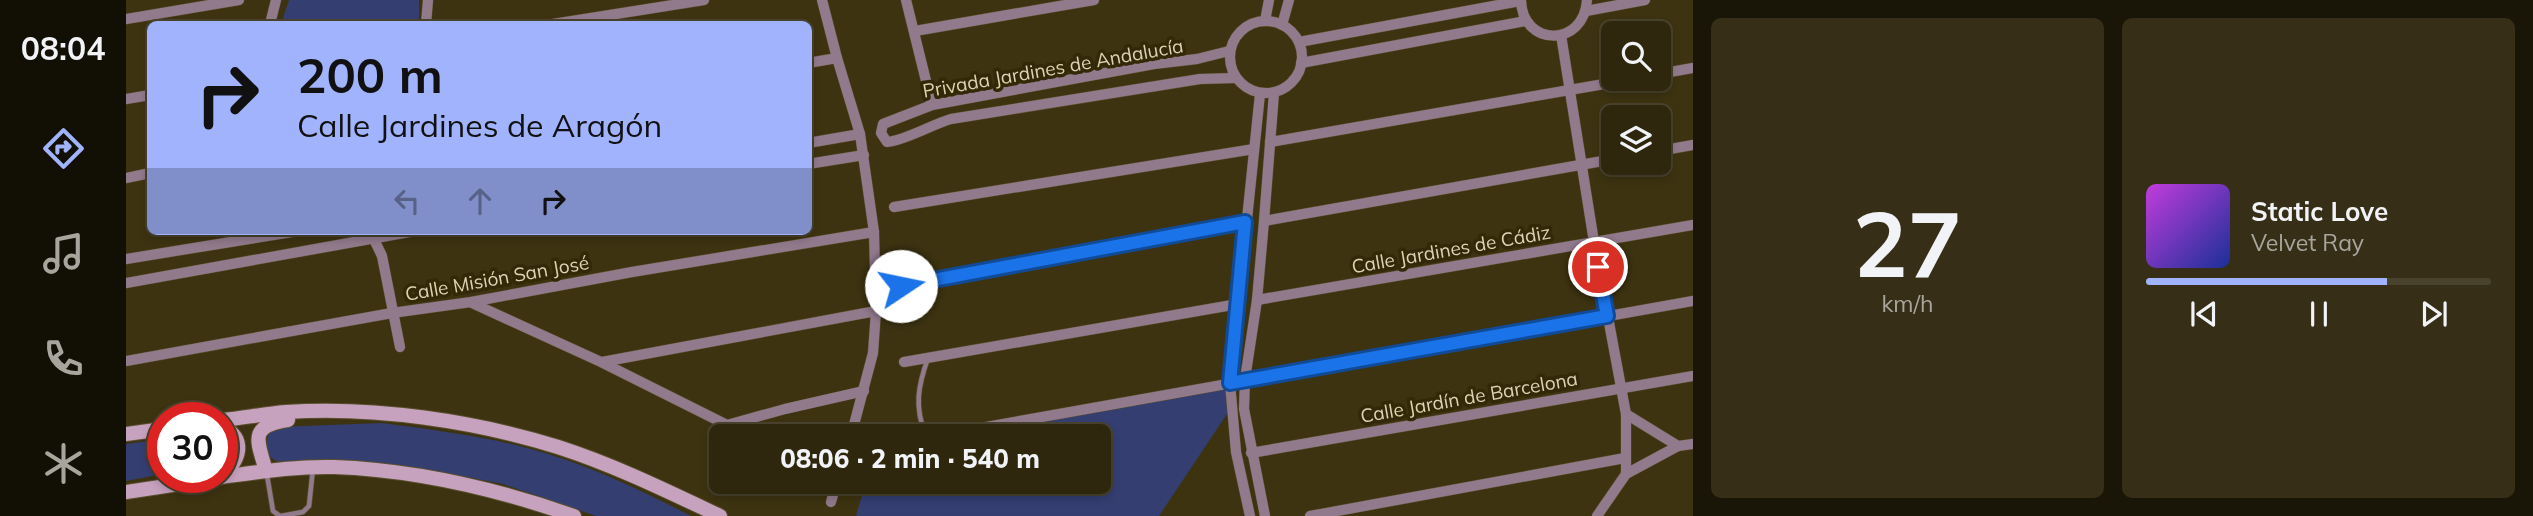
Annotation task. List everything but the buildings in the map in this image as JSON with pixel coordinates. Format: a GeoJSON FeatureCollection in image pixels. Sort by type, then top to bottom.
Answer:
{"type":"FeatureCollection","features":[{"type":"Feature","properties":{"kind":"main road"},"geometry":{"type":"LineString","coordinates":[[238,418],[286,412],[342,412],[401,415],[470,426],[557,447],[639,478],[720,516]]}},
{"type":"Feature","properties":{"kind":"main road"},"geometry":{"type":"LineString","coordinates":[[266,471],[257,445],[263,429],[277,421],[342,412]]}},
{"type":"Feature","properties":{"kind":"main road"},"geometry":{"type":"LineString","coordinates":[[126,434],[147,431]]}},
{"type":"Feature","properties":{"kind":"main road"},"geometry":{"type":"LineString","coordinates":[[238,475],[313,468],[383,471],[456,482],[522,498],[574,516]]}},
{"type":"Feature","properties":{"kind":"main road"},"geometry":{"type":"LineString","coordinates":[[126,492],[147,489]]}},
{"type":"Feature","properties":{"kind":"street"},"geometry":{"type":"LineString","coordinates":[[126,19],[239,0]]}},
{"type":"Feature","properties":{"kind":"street"},"geometry":{"type":"LineString","coordinates":[[271,21],[276,0]]}},
{"type":"Feature","properties":{"kind":"street"},"geometry":{"type":"LineString","coordinates":[[426,21],[428,0]]}},
{"type":"Feature","properties":{"kind":"street"},"geometry":{"type":"LineString","coordinates":[[572,21],[704,0]]}},
{"type":"Feature","properties":{"kind":"street"},"geometry":{"type":"LineString","coordinates":[[822,0],[836,58],[860,134],[874,232],[876,311],[873,353],[854,424]]}},
{"type":"Feature","properties":{"kind":"street"},"geometry":{"type":"LineString","coordinates":[[906,0],[932,105]]}},
{"type":"Feature","properties":{"kind":"street"},"geometry":{"type":"LineString","coordinates":[[915,31],[1094,0]]}},
{"type":"Feature","properties":{"kind":"street"},"geometry":{"type":"LineString","coordinates":[[1265,21],[1269,0]]}},
{"type":"Feature","properties":{"kind":"street"},"geometry":{"type":"LineString","coordinates":[[1282,25],[1289,0]]}},
{"type":"Feature","properties":{"kind":"street"},"geometry":{"type":"LineString","coordinates":[[1299,42],[1520,0],[1526,21],[1535,30],[1543,34],[1561,35],[1579,24],[1586,6],[1645,0]]}},
{"type":"Feature","properties":{"kind":"street"},"geometry":{"type":"LineString","coordinates":[[1265,21],[1282,25],[1292,32],[1299,42],[1302,54],[1297,76],[1274,93],[1260,94],[1246,89],[1235,78],[1230,65],[1230,51],[1234,39],[1253,23],[1265,21]]}},
{"type":"Feature","properties":{"kind":"street"},"geometry":{"type":"LineString","coordinates":[[1301,63],[1526,21]]}},
{"type":"Feature","properties":{"kind":"street"},"geometry":{"type":"LineString","coordinates":[[1561,35],[1580,164],[1626,414],[1626,474]]}},
{"type":"Feature","properties":{"kind":"street","name":"Privada Jardines de Andalucía"},"geometry":{"type":"LineString","coordinates":[[1230,51],[932,105],[886,123],[881,129],[883,139],[887,142],[895,141],[951,119],[1200,79],[1235,78]]}},
{"type":"Feature","properties":{"kind":"street"},"geometry":{"type":"LineString","coordinates":[[812,62],[836,58]]}},
{"type":"Feature","properties":{"kind":"street"},"geometry":{"type":"LineString","coordinates":[[1671,72],[1693,68]]}},
{"type":"Feature","properties":{"kind":"street"},"geometry":{"type":"LineString","coordinates":[[1270,142],[1601,85]]}},
{"type":"Feature","properties":{"kind":"street"},"geometry":{"type":"LineString","coordinates":[[1265,516],[1244,409],[1245,379],[1264,221],[1274,93]]}},
{"type":"Feature","properties":{"kind":"street"},"geometry":{"type":"LineString","coordinates":[[1250,516],[1236,452],[1230,383],[1260,94]]}},
{"type":"Feature","properties":{"kind":"street"},"geometry":{"type":"LineString","coordinates":[[126,99],[147,95]]}},
{"type":"Feature","properties":{"kind":"street"},"geometry":{"type":"LineString","coordinates":[[812,142],[860,134]]}},
{"type":"Feature","properties":{"kind":"street"},"geometry":{"type":"LineString","coordinates":[[1671,149],[1693,145]]}},
{"type":"Feature","properties":{"kind":"street"},"geometry":{"type":"LineString","coordinates":[[894,207],[1254,149]]}},
{"type":"Feature","properties":{"kind":"street"},"geometry":{"type":"LineString","coordinates":[[812,163],[864,155]]}},
{"type":"Feature","properties":{"kind":"street"},"geometry":{"type":"LineString","coordinates":[[1264,221],[1601,161]]}},
{"type":"Feature","properties":{"kind":"street"},"geometry":{"type":"LineString","coordinates":[[126,178],[147,174]]}},
{"type":"Feature","properties":{"kind":"street"},"geometry":{"type":"LineString","coordinates":[[901,286],[1245,222]]}},
{"type":"Feature","properties":{"kind":"street","name":"Calle Jardines de Cádiz"},"geometry":{"type":"LineString","coordinates":[[1256,300],[1693,225]]}},
{"type":"Feature","properties":{"kind":"street","name":"Calle Misión San José"},"geometry":{"type":"LineString","coordinates":[[126,360],[874,232]]}},
{"type":"Feature","properties":{"kind":"street"},"geometry":{"type":"LineString","coordinates":[[126,260],[274,235]]}},
{"type":"Feature","properties":{"kind":"street"},"geometry":{"type":"LineString","coordinates":[[126,283],[371,235],[382,256],[400,347]]}},
{"type":"Feature","properties":{"kind":"street"},"geometry":{"type":"LineString","coordinates":[[382,256],[387,235]]}},
{"type":"Feature","properties":{"kind":"street"},"geometry":{"type":"LineString","coordinates":[[1002,424],[1693,301]]}},
{"type":"Feature","properties":{"kind":"street"},"geometry":{"type":"LineString","coordinates":[[471,302],[601,362],[725,424]]}},
{"type":"Feature","properties":{"kind":"street"},"geometry":{"type":"LineString","coordinates":[[904,362],[1238,304]]}},
{"type":"Feature","properties":{"kind":"street"},"geometry":{"type":"LineString","coordinates":[[601,362],[876,311]]}},
{"type":"Feature","properties":{"kind":"street","name":"Calle Jardín de Barcelona"},"geometry":{"type":"LineString","coordinates":[[1251,453],[1693,376]]}},
{"type":"Feature","properties":{"kind":"street"},"geometry":{"type":"LineString","coordinates":[[731,424],[864,391]]}},
{"type":"Feature","properties":{"kind":"street"},"geometry":{"type":"LineString","coordinates":[[1626,414],[1678,446]]}},
{"type":"Feature","properties":{"kind":"street"},"geometry":{"type":"LineString","coordinates":[[1597,516],[1626,474],[1678,446],[1693,444]]}},
{"type":"Feature","properties":{"kind":"street"},"geometry":{"type":"LineString","coordinates":[[1310,516],[1625,458]]}},
{"type":"Feature","properties":{"kind":"street"},"geometry":{"type":"LineString","coordinates":[[831,502],[833,494]]}},
{"type":"Feature","properties":{"kind":"lane"},"geometry":{"type":"LineString","coordinates":[[921,424],[917,398],[929,357]]}},
{"type":"Feature","properties":{"kind":"lane"},"geometry":{"type":"LineString","coordinates":[[266,471],[273,511],[281,516],[303,512],[309,506],[313,468]]}},
{"type":"Feature","properties":{"kind":"shaded area"},"geometry":{"type":"Polygon","coordinates":[[[289,0],[419,0],[419,21],[282,21],[289,0]]]}},
{"type":"Feature","properties":{"kind":"shaded area"},"geometry":{"type":"Polygon","coordinates":[[[1230,383],[1231,408],[1159,516],[856,516],[862,494],[1111,494],[1111,424],[1003,424],[1230,383]]]}},
{"type":"Feature","properties":{"kind":"shaded area"},"geometry":{"type":"Polygon","coordinates":[[[382,423],[471,436],[536,450],[609,476],[691,516],[596,516],[503,484],[467,477],[359,461],[276,461],[269,456],[265,445],[270,431],[277,427],[382,423]]]}},
{"type":"Feature","properties":{"kind":"shaded area"},"geometry":{"type":"Polygon","coordinates":[[[147,441],[147,477],[126,481],[126,444],[147,441]]]}},
{"type":"Feature","properties":{"kind":"route"},"geometry":{"type":"LineString","coordinates":[[901,286],[1245,222],[1230,383],[1607,316],[1598,267]]}}]}
